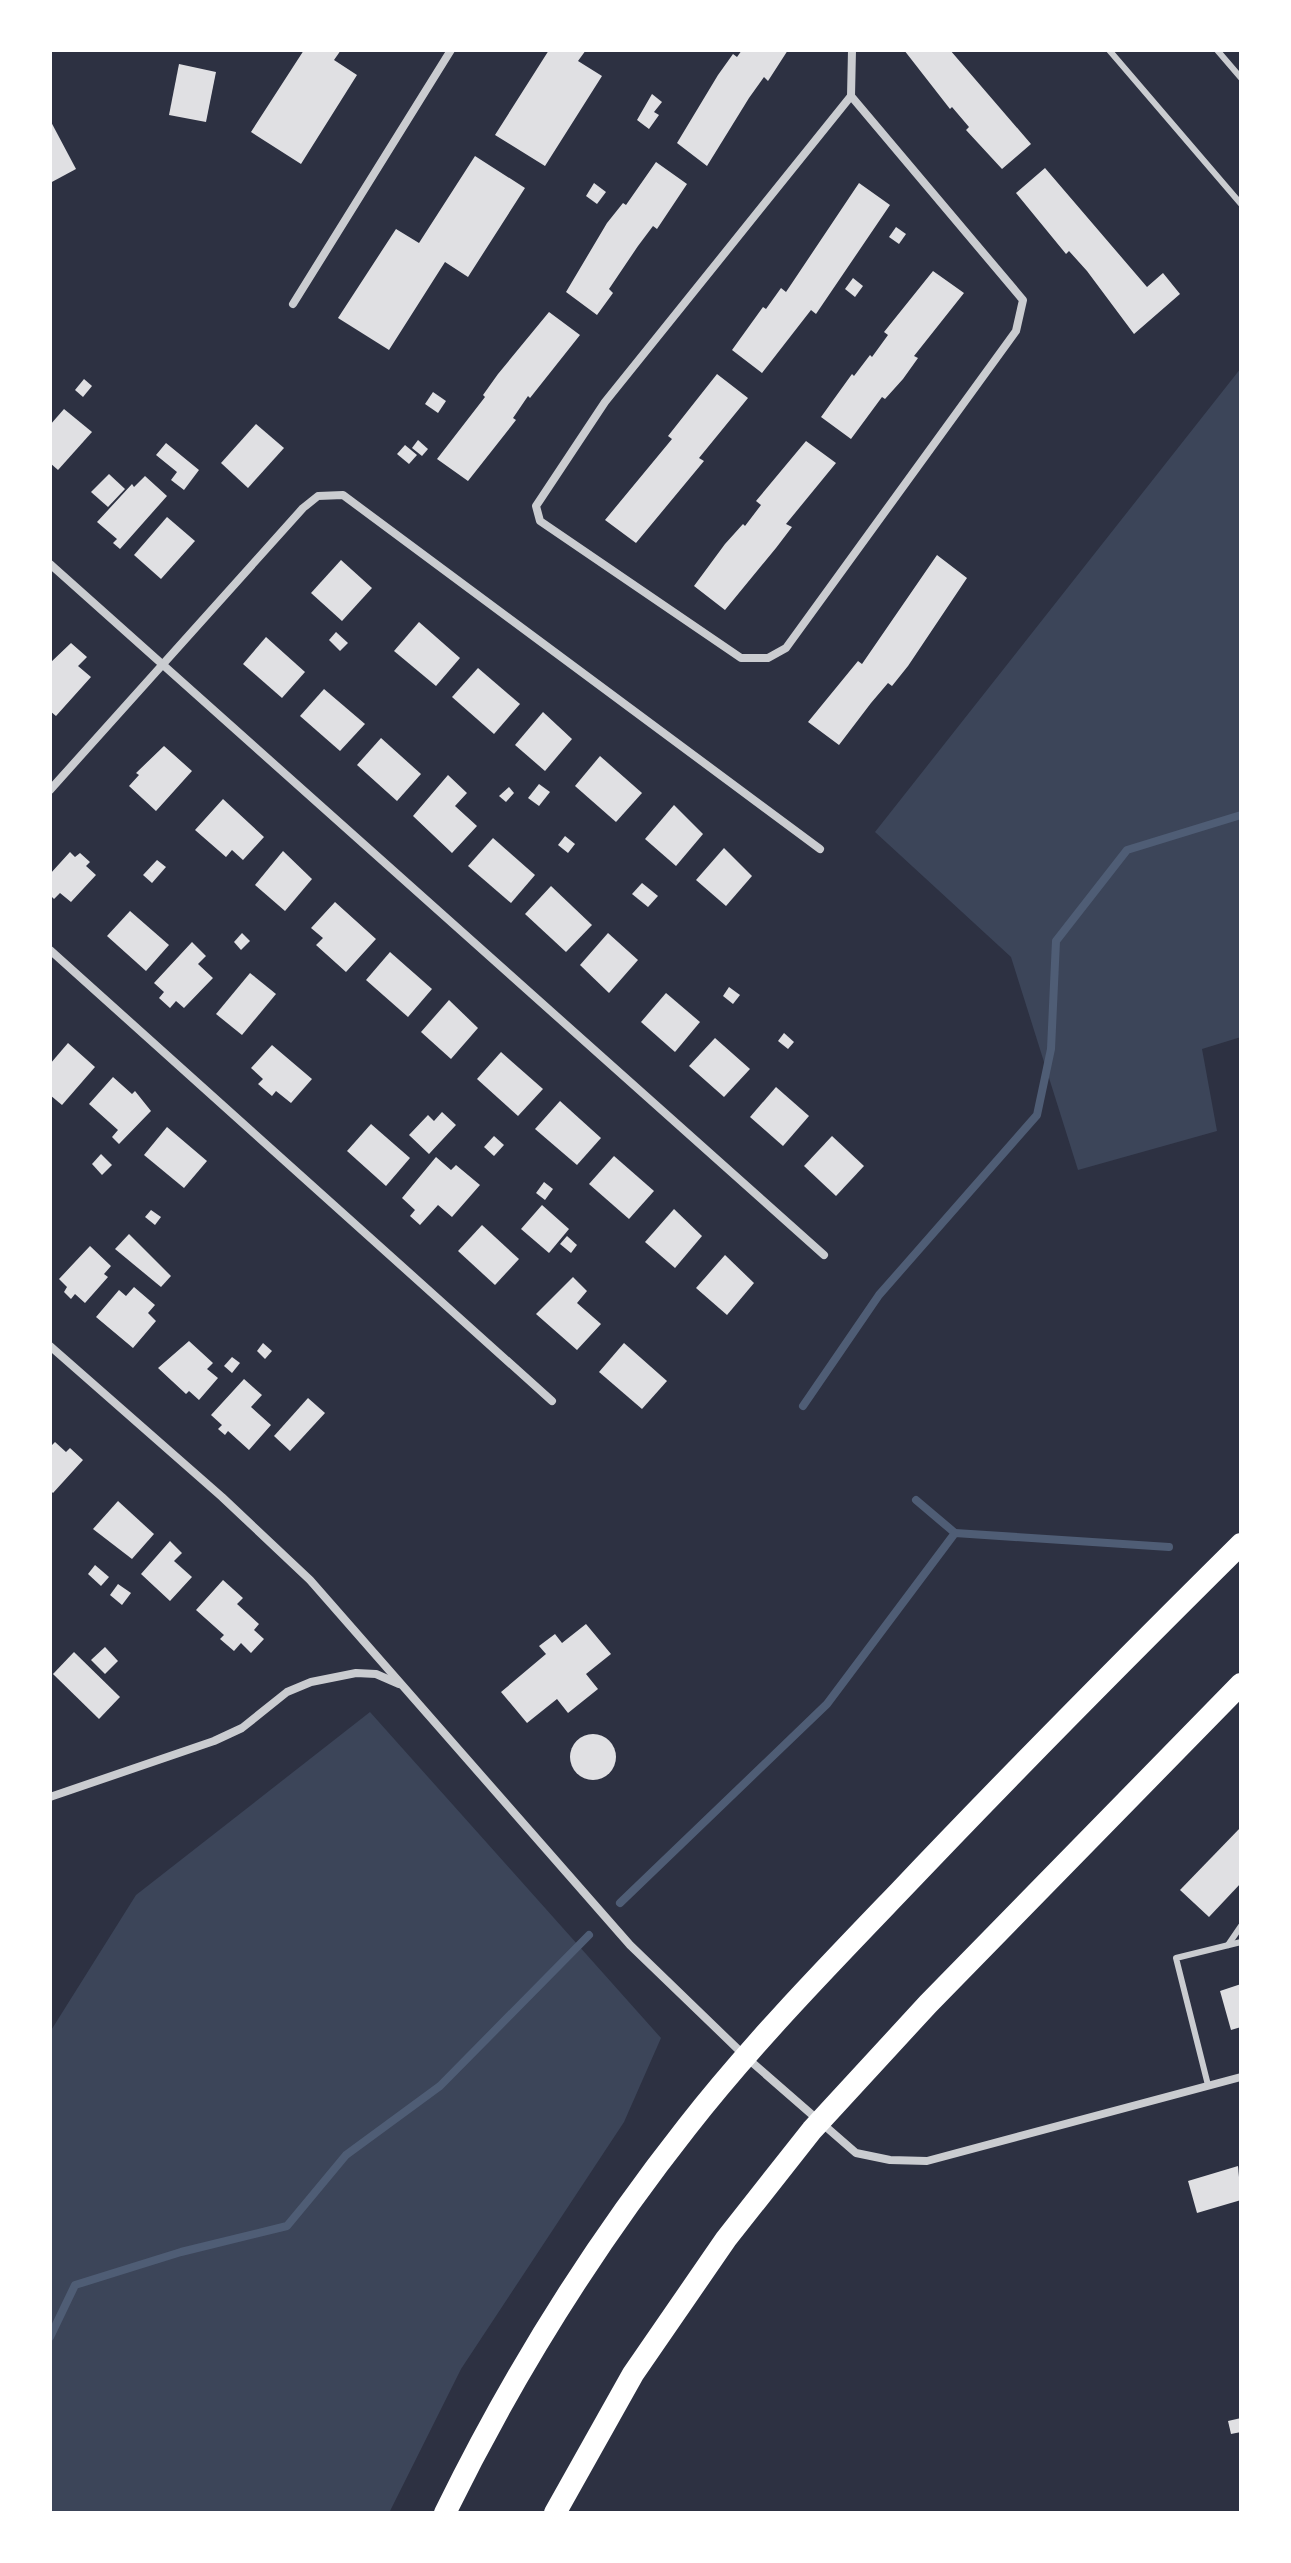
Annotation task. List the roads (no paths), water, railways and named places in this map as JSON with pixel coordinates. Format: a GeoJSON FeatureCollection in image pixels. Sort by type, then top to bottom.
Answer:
{"type":"FeatureCollection","features":[{"type":"Feature","properties":{"kind":"highway"},"geometry":{"type":"LineString","coordinates":[[445,2513],[507,2399],[603,2245],[687,2127],[938,1851],[1241,1544]]}},
{"type":"Feature","properties":{"kind":"highway"},"geometry":{"type":"LineString","coordinates":[[555,2513],[633,2374],[726,2239],[820,2121],[928,2004],[1241,1684]]}},
{"type":"Feature","properties":{"kind":"street"},"geometry":{"type":"LineString","coordinates":[[293,304],[451,50]]}},
{"type":"Feature","properties":{"kind":"street"},"geometry":{"type":"LineString","coordinates":[[851,96],[1023,300],[1019,323],[781,652],[756,659],[734,656],[540,521],[536,513],[537,502],[605,402],[851,96],[852,50]]}},
{"type":"Feature","properties":{"kind":"street"},"geometry":{"type":"LineString","coordinates":[[50,790],[293,519],[318,496],[343,495],[820,849]]}},
{"type":"Feature","properties":{"kind":"street"},"geometry":{"type":"LineString","coordinates":[[50,564],[824,1255]]}},
{"type":"Feature","properties":{"kind":"street"},"geometry":{"type":"LineString","coordinates":[[50,950],[552,1401]]}},
{"type":"Feature","properties":{"kind":"street"},"geometry":{"type":"LineString","coordinates":[[50,1346],[222,1497],[310,1580],[630,1945],[747,2058],[856,2153],[890,2160],[927,2161],[1241,2077]]}},
{"type":"Feature","properties":{"kind":"street"},"geometry":{"type":"LineString","coordinates":[[50,1797],[214,1741],[242,1728],[287,1692],[336,1675],[376,1674],[408,1689]]}},
{"type":"Feature","properties":{"kind":"lane"},"geometry":{"type":"LineString","coordinates":[[1217,50],[1241,78]]}},
{"type":"Feature","properties":{"kind":"lane"},"geometry":{"type":"LineString","coordinates":[[1113,51],[1241,204]]}},
{"type":"Feature","properties":{"kind":"lane"},"geometry":{"type":"LineString","coordinates":[[1228,1945],[1241,1926]]}},
{"type":"Feature","properties":{"kind":"lane"},"geometry":{"type":"LineString","coordinates":[[1208,2085],[1176,1958],[1241,1942]]}},
{"type":"Feature","properties":{"kind":"waterway"},"geometry":{"type":"LineString","coordinates":[[803,1406],[879,1295],[1037,1115],[1051,1049],[1056,941],[1127,850],[1241,815]]}},
{"type":"Feature","properties":{"kind":"waterway"},"geometry":{"type":"LineString","coordinates":[[916,1500],[955,1533]]}},
{"type":"Feature","properties":{"kind":"waterway"},"geometry":{"type":"LineString","coordinates":[[620,1903],[827,1704],[955,1533],[1169,1547]]}},
{"type":"Feature","properties":{"kind":"waterway"},"geometry":{"type":"LineString","coordinates":[[50,2337],[75,2285],[181,2252],[287,2226],[346,2155],[440,2086],[589,1935]]}}]}
